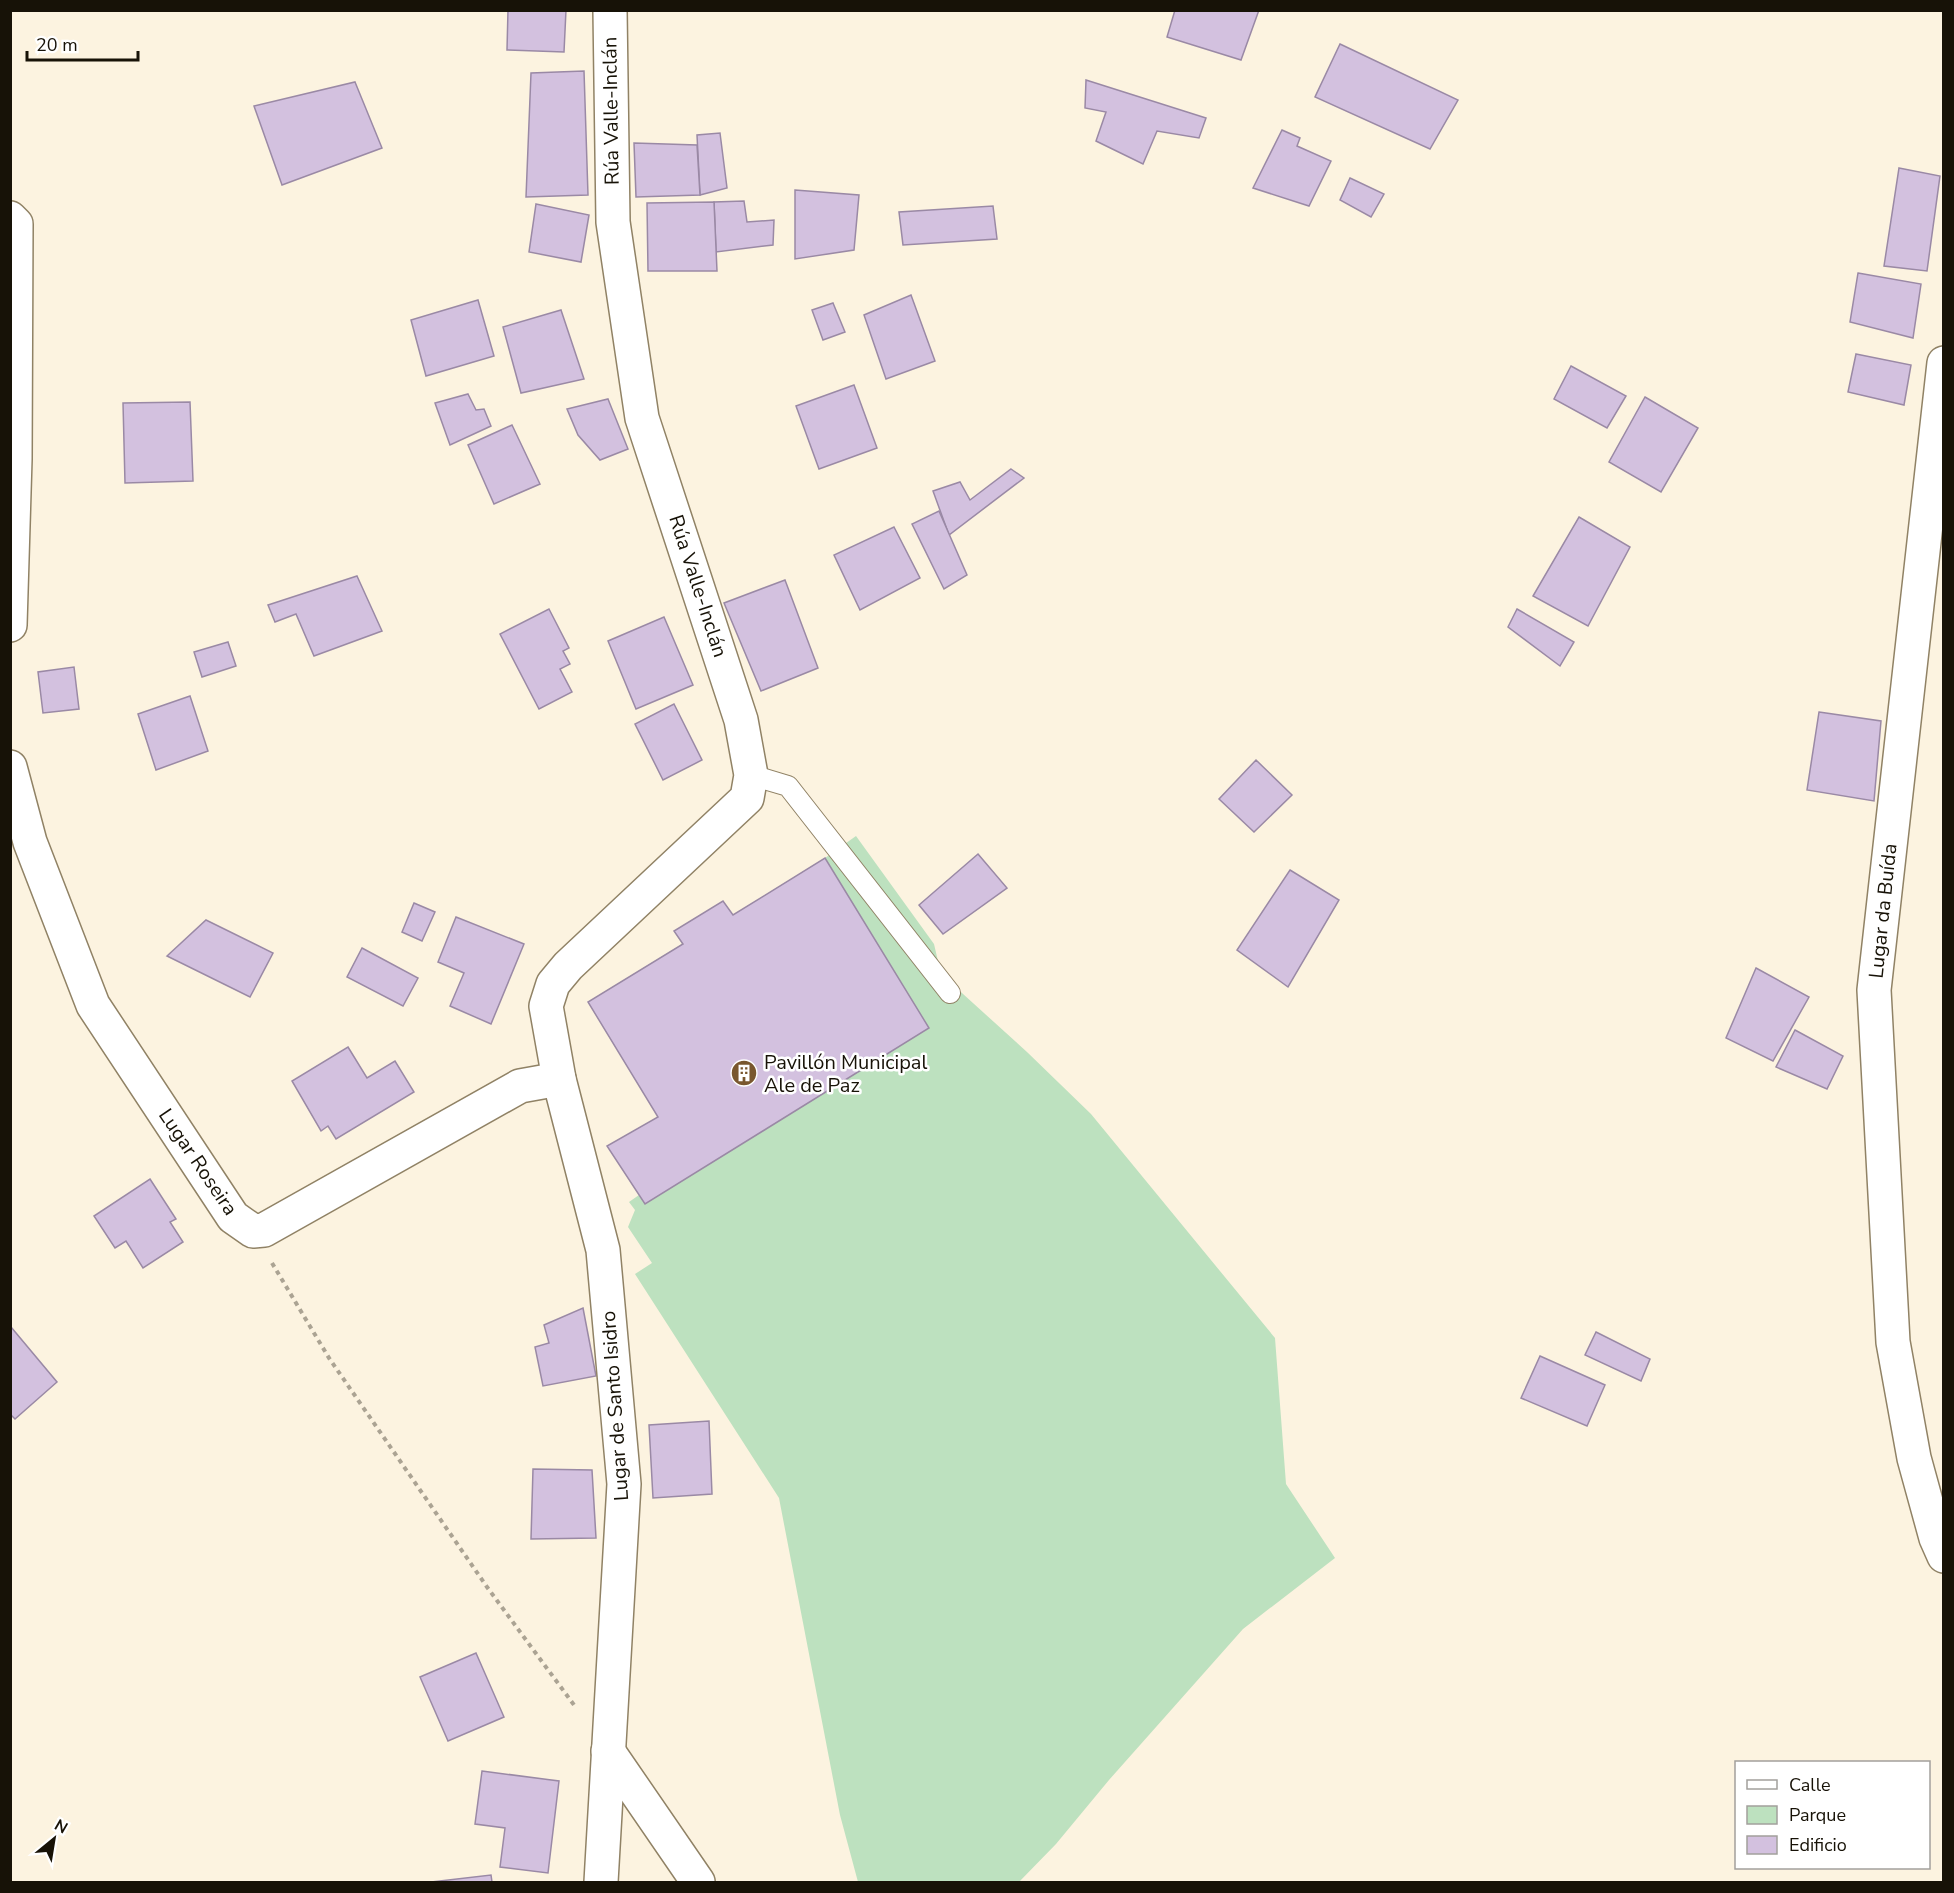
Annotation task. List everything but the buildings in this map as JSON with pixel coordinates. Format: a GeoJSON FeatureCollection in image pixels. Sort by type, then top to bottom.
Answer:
{"type":"FeatureCollection","features":[{"type":"Feature","properties":{"kind":"street","name":"Rúa Valle-Inclán"},"geometry":{"type":"LineString","coordinates":[[560,1079],[546,1006],[553,984],[568,966],[747,798],[751,775],[741,720],[642,418],[613,222],[610,10]]}},
{"type":"Feature","properties":{"kind":"street"},"geometry":{"type":"LineString","coordinates":[[10,218],[16,224],[15,459],[10,625]]}},
{"type":"Feature","properties":{"kind":"street","name":"Lugar da Buída"},"geometry":{"type":"LineString","coordinates":[[1944,363],[1874,990],[1893,1342],[1914,1458],[1936,1538],[1944,1556]]}},
{"type":"Feature","properties":{"kind":"street","name":"Lugar Roseira"},"geometry":{"type":"LineString","coordinates":[[10,767],[20,844],[93,1005],[233,1217],[253,1231],[264,1230],[520,1086],[560,1079]]}},
{"type":"Feature","properties":{"kind":"street","name":"Lugar de Santo Isidro"},"geometry":{"type":"LineString","coordinates":[[560,1079],[603,1250],[624,1484],[601,1882]]}},
{"type":"Feature","properties":{"kind":"street"},"geometry":{"type":"LineString","coordinates":[[608,1752],[698,1882]]}},
{"type":"Feature","properties":{"kind":"lane"},"geometry":{"type":"LineString","coordinates":[[751,775],[788,786],[950,993]]}},
{"type":"Feature","properties":{"kind":"path"},"geometry":{"type":"LineString","coordinates":[[253,1231],[329,1358],[487,1587],[575,1706]]}},
{"type":"Feature","properties":{"kind":"green space"},"geometry":{"type":"Polygon","coordinates":[[[856,836],[934,944],[941,974],[1091,1114],[1275,1338],[1286,1484],[1335,1558],[1243,1629],[1109,1780],[1056,1844],[1019,1882],[858,1882],[840,1815],[779,1498],[635,1274],[652,1263],[628,1227],[635,1210],[629,1202],[639,1195],[607,1146],[658,1117],[588,1002],[682,944],[674,931],[723,901],[733,915],[856,836]]]}},
{"type":"Feature","properties":{"kind":"place","name":"Pavillón Municipal Ale de Paz"},"geometry":{"type":"Point","coordinates":[744,1073]}}]}
